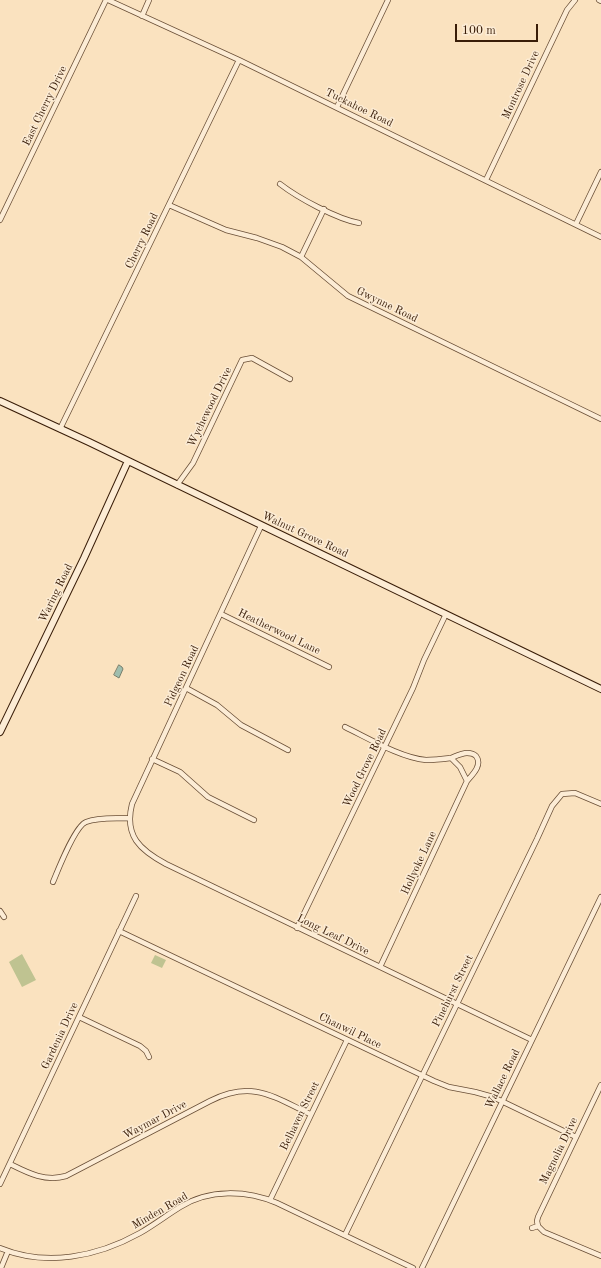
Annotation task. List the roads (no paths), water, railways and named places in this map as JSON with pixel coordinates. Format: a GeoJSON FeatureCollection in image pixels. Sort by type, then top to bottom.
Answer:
{"type":"FeatureCollection","features":[{"type":"Feature","properties":{"kind":"main road","name":"Walnut Grove Road"},"geometry":{"type":"LineString","coordinates":[[0,401],[128,461],[601,689]]}},
{"type":"Feature","properties":{"kind":"main road","name":"Waring Road"},"geometry":{"type":"LineString","coordinates":[[1,730],[84,558],[128,461]]}},
{"type":"Feature","properties":{"kind":"street","name":"Tuckahoe Road"},"geometry":{"type":"LineString","coordinates":[[107,0],[239,60],[337,107],[601,237]]}},
{"type":"Feature","properties":{"kind":"street","name":"East Cherry Drive"},"geometry":{"type":"LineString","coordinates":[[0,220],[107,0]]}},
{"type":"Feature","properties":{"kind":"street"},"geometry":{"type":"LineString","coordinates":[[142,16],[149,0]]}},
{"type":"Feature","properties":{"kind":"street"},"geometry":{"type":"LineString","coordinates":[[337,107],[388,0]]}},
{"type":"Feature","properties":{"kind":"street","name":"Montrose Drive"},"geometry":{"type":"LineString","coordinates":[[486,180],[567,10],[574,0]]}},
{"type":"Feature","properties":{"kind":"street","name":"Cherry Road"},"geometry":{"type":"LineString","coordinates":[[60,429],[239,60]]}},
{"type":"Feature","properties":{"kind":"street"},"geometry":{"type":"LineString","coordinates":[[576,224],[601,172]]}},
{"type":"Feature","properties":{"kind":"street"},"geometry":{"type":"LineString","coordinates":[[280,184],[293,194],[350,221],[359,223]]}},
{"type":"Feature","properties":{"kind":"street","name":"Gwynne Road"},"geometry":{"type":"LineString","coordinates":[[169,205],[226,230],[257,238],[282,247],[301,257],[348,296],[601,419]]}},
{"type":"Feature","properties":{"kind":"street"},"geometry":{"type":"LineString","coordinates":[[301,257],[324,209]]}},
{"type":"Feature","properties":{"kind":"street","name":"Wychewood Drive"},"geometry":{"type":"LineString","coordinates":[[177,485],[193,462],[242,360],[252,358],[290,379]]}},
{"type":"Feature","properties":{"kind":"street","name":"Pidgeon Road"},"geometry":{"type":"LineString","coordinates":[[134,836],[130,818],[132,804],[261,526]]}},
{"type":"Feature","properties":{"kind":"street","name":"Heatherwood Lane"},"geometry":{"type":"LineString","coordinates":[[221,614],[329,667]]}},
{"type":"Feature","properties":{"kind":"street","name":"Wood Grove Road"},"geometry":{"type":"LineString","coordinates":[[298,928],[413,688],[424,660],[446,614]]}},
{"type":"Feature","properties":{"kind":"street"},"geometry":{"type":"LineString","coordinates":[[186,688],[217,705],[241,726],[288,750]]}},
{"type":"Feature","properties":{"kind":"street"},"geometry":{"type":"LineString","coordinates":[[345,726],[403,754],[433,760],[451,758],[460,767],[467,781]]}},
{"type":"Feature","properties":{"kind":"street","name":"Hollyoke Lane"},"geometry":{"type":"LineString","coordinates":[[380,967],[467,781],[478,767],[479,763],[475,755],[467,753],[451,758]]}},
{"type":"Feature","properties":{"kind":"street"},"geometry":{"type":"LineString","coordinates":[[152,759],[180,772],[208,797],[254,820]]}},
{"type":"Feature","properties":{"kind":"street","name":"Pinehurst Street"},"geometry":{"type":"LineString","coordinates":[[345,1235],[552,806],[562,794],[575,793],[601,804]]}},
{"type":"Feature","properties":{"kind":"street"},"geometry":{"type":"LineString","coordinates":[[53,882],[76,832],[82,824],[93,820],[130,818]]}},
{"type":"Feature","properties":{"kind":"street","name":"Long Leaf Drive"},"geometry":{"type":"LineString","coordinates":[[134,836],[142,849],[157,859],[532,1040]]}},
{"type":"Feature","properties":{"kind":"street","name":"Gardenia Drive"},"geometry":{"type":"LineString","coordinates":[[0,1184],[136,896]]}},
{"type":"Feature","properties":{"kind":"street","name":"Wallace Road"},"geometry":{"type":"LineString","coordinates":[[422,1268],[601,897]]}},
{"type":"Feature","properties":{"kind":"street"},"geometry":{"type":"LineString","coordinates":[[0,911],[4,917]]}},
{"type":"Feature","properties":{"kind":"street","name":"Chanwil Place"},"geometry":{"type":"LineString","coordinates":[[119,931],[422,1076],[441,1084],[486,1095],[576,1137]]}},
{"type":"Feature","properties":{"kind":"street"},"geometry":{"type":"LineString","coordinates":[[79,1017],[140,1046],[149,1057]]}},
{"type":"Feature","properties":{"kind":"street","name":"Belhaven Street"},"geometry":{"type":"LineString","coordinates":[[270,1200],[310,1114],[347,1040]]}},
{"type":"Feature","properties":{"kind":"street","name":"Magnolia Drive"},"geometry":{"type":"LineString","coordinates":[[538,1226],[538,1216],[601,1085]]}},
{"type":"Feature","properties":{"kind":"street","name":"Waymar Drive"},"geometry":{"type":"LineString","coordinates":[[10,1164],[28,1173],[41,1177],[55,1178],[66,1176],[210,1101],[235,1091],[265,1093],[310,1114]]}},
{"type":"Feature","properties":{"kind":"street","name":"Minden Road"},"geometry":{"type":"LineString","coordinates":[[0,1248],[24,1256],[44,1258],[83,1255],[129,1239],[149,1228],[182,1206],[204,1197],[223,1193],[237,1193],[257,1196],[270,1200],[413,1268]]}},
{"type":"Feature","properties":{"kind":"street"},"geometry":{"type":"LineString","coordinates":[[532,1228],[538,1226],[544,1232],[601,1256]]}},
{"type":"Feature","properties":{"kind":"street"},"geometry":{"type":"LineString","coordinates":[[2,1268],[8,1251]]}}]}
